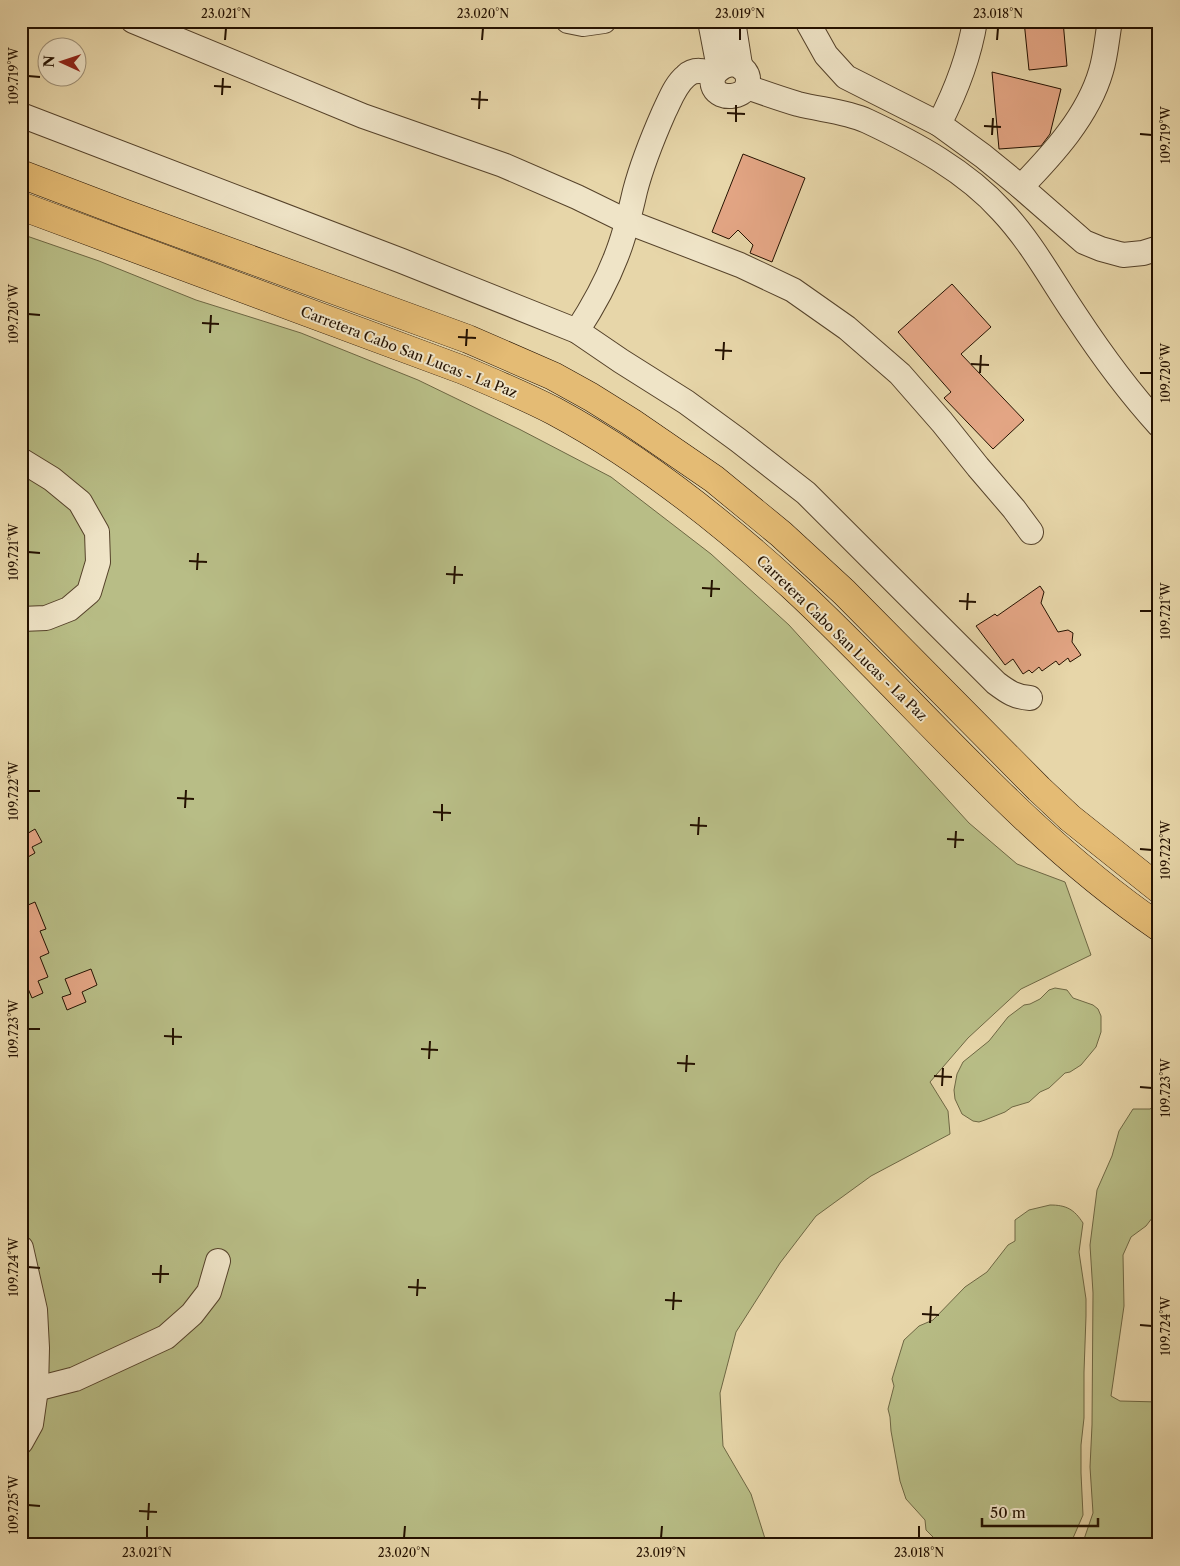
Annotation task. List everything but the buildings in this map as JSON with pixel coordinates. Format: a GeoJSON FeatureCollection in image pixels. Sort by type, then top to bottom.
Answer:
{"type":"FeatureCollection","features":[{"type":"Feature","properties":{"kind":"highway"},"geometry":{"type":"LineString","coordinates":[[21,175],[477,343],[553,376],[591,397],[714,479],[781,534],[844,592],[1039,789],[1107,848],[1159,889]]}},
{"type":"Feature","properties":{"kind":"highway","name":"Carretera Cabo San Lucas - La Paz"},"geometry":{"type":"LineString","coordinates":[[21,206],[463,370],[527,398],[589,431],[668,485],[719,524],[776,572],[817,610],[1008,803],[1089,876],[1159,927]]}},
{"type":"Feature","properties":{"kind":"highway"},"geometry":{"type":"LineString","coordinates":[[1089,876],[1130,924],[1159,946]]}},
{"type":"Feature","properties":{"kind":"street"},"geometry":{"type":"LineString","coordinates":[[134,21],[363,116],[504,165],[628,222],[740,265],[793,290],[847,328],[900,374],[942,422],[1031,532]]}},
{"type":"Feature","properties":{"kind":"street"},"geometry":{"type":"LineString","coordinates":[[568,21],[583,24],[604,21]]}},
{"type":"Feature","properties":{"kind":"street"},"geometry":{"type":"LineString","coordinates":[[710,21],[727,77]]}},
{"type":"Feature","properties":{"kind":"street"},"geometry":{"type":"LineString","coordinates":[[727,77],[733,21]]}},
{"type":"Feature","properties":{"kind":"street"},"geometry":{"type":"LineString","coordinates":[[807,21],[826,55],[846,77],[939,124],[1021,187],[1084,242],[1123,254],[1143,253],[1159,248]]}},
{"type":"Feature","properties":{"kind":"street"},"geometry":{"type":"LineString","coordinates":[[939,124],[962,76],[975,21]]}},
{"type":"Feature","properties":{"kind":"street"},"geometry":{"type":"LineString","coordinates":[[1021,187],[1048,159],[1090,101],[1101,70],[1110,21]]}},
{"type":"Feature","properties":{"kind":"street"},"geometry":{"type":"LineString","coordinates":[[577,331],[593,306],[616,257],[646,157],[675,89],[689,73],[702,70],[727,77],[798,104],[859,118],[909,142],[960,173],[1002,210],[1042,262],[1076,316],[1116,371],[1159,425]]}},
{"type":"Feature","properties":{"kind":"street"},"geometry":{"type":"LineString","coordinates":[[21,115],[393,257],[577,331],[686,402],[806,493],[996,683],[1018,697],[1030,698]]}},
{"type":"Feature","properties":{"kind":"street"},"geometry":{"type":"LineString","coordinates":[[21,212],[64,223]]}},
{"type":"Feature","properties":{"kind":"street"},"geometry":{"type":"LineString","coordinates":[[21,460],[52,479],[80,502],[97,532],[98,562],[89,592],[69,609],[46,618],[21,619]]}},
{"type":"Feature","properties":{"kind":"street"},"geometry":{"type":"LineString","coordinates":[[21,1248],[35,1310],[38,1348],[36,1389],[31,1424],[23,1437]]}},
{"type":"Feature","properties":{"kind":"street"},"geometry":{"type":"LineString","coordinates":[[36,1389],[75,1379],[166,1337],[192,1314],[209,1292],[218,1260]]}},
{"type":"Feature","properties":{"kind":"green space"},"geometry":{"type":"Polygon","coordinates":[[[21,234],[99,261],[196,300],[301,333],[418,380],[519,429],[611,477],[711,554],[789,625],[969,823],[1017,864],[1065,882],[1091,955],[1021,989],[968,1038],[930,1082],[948,1111],[950,1134],[871,1176],[816,1216],[780,1263],[736,1332],[720,1393],[723,1446],[751,1494],[767,1545],[21,1545],[21,234]]]}},
{"type":"Feature","properties":{"kind":"green space"},"geometry":{"type":"Polygon","coordinates":[[[1055,988],[1067,990],[1073,998],[1093,1005],[1098,1009],[1101,1016],[1101,1032],[1096,1047],[1081,1065],[1065,1073],[1049,1088],[1040,1092],[1029,1102],[1012,1107],[1005,1112],[979,1122],[973,1121],[962,1114],[955,1099],[954,1090],[957,1074],[963,1062],[989,1041],[1008,1017],[1024,1005],[1040,999],[1049,990],[1055,988]]]}},
{"type":"Feature","properties":{"kind":"green space"},"geometry":{"type":"Polygon","coordinates":[[[1159,1103],[1159,1209],[1146,1226],[1131,1237],[1123,1255],[1124,1306],[1111,1396],[1120,1401],[1159,1402],[1159,1545],[1082,1545],[1093,1513],[1090,1467],[1093,1293],[1090,1245],[1097,1190],[1112,1156],[1119,1131],[1133,1109],[1150,1109],[1159,1103]]]}},
{"type":"Feature","properties":{"kind":"green space"},"geometry":{"type":"Polygon","coordinates":[[[1050,1205],[1069,1209],[1083,1223],[1079,1252],[1086,1299],[1084,1418],[1081,1445],[1083,1515],[1070,1545],[941,1545],[926,1530],[925,1520],[906,1499],[900,1481],[888,1409],[894,1386],[892,1379],[904,1340],[919,1326],[933,1320],[965,1287],[987,1272],[1008,1245],[1015,1241],[1015,1220],[1029,1210],[1050,1205]]]}}]}
